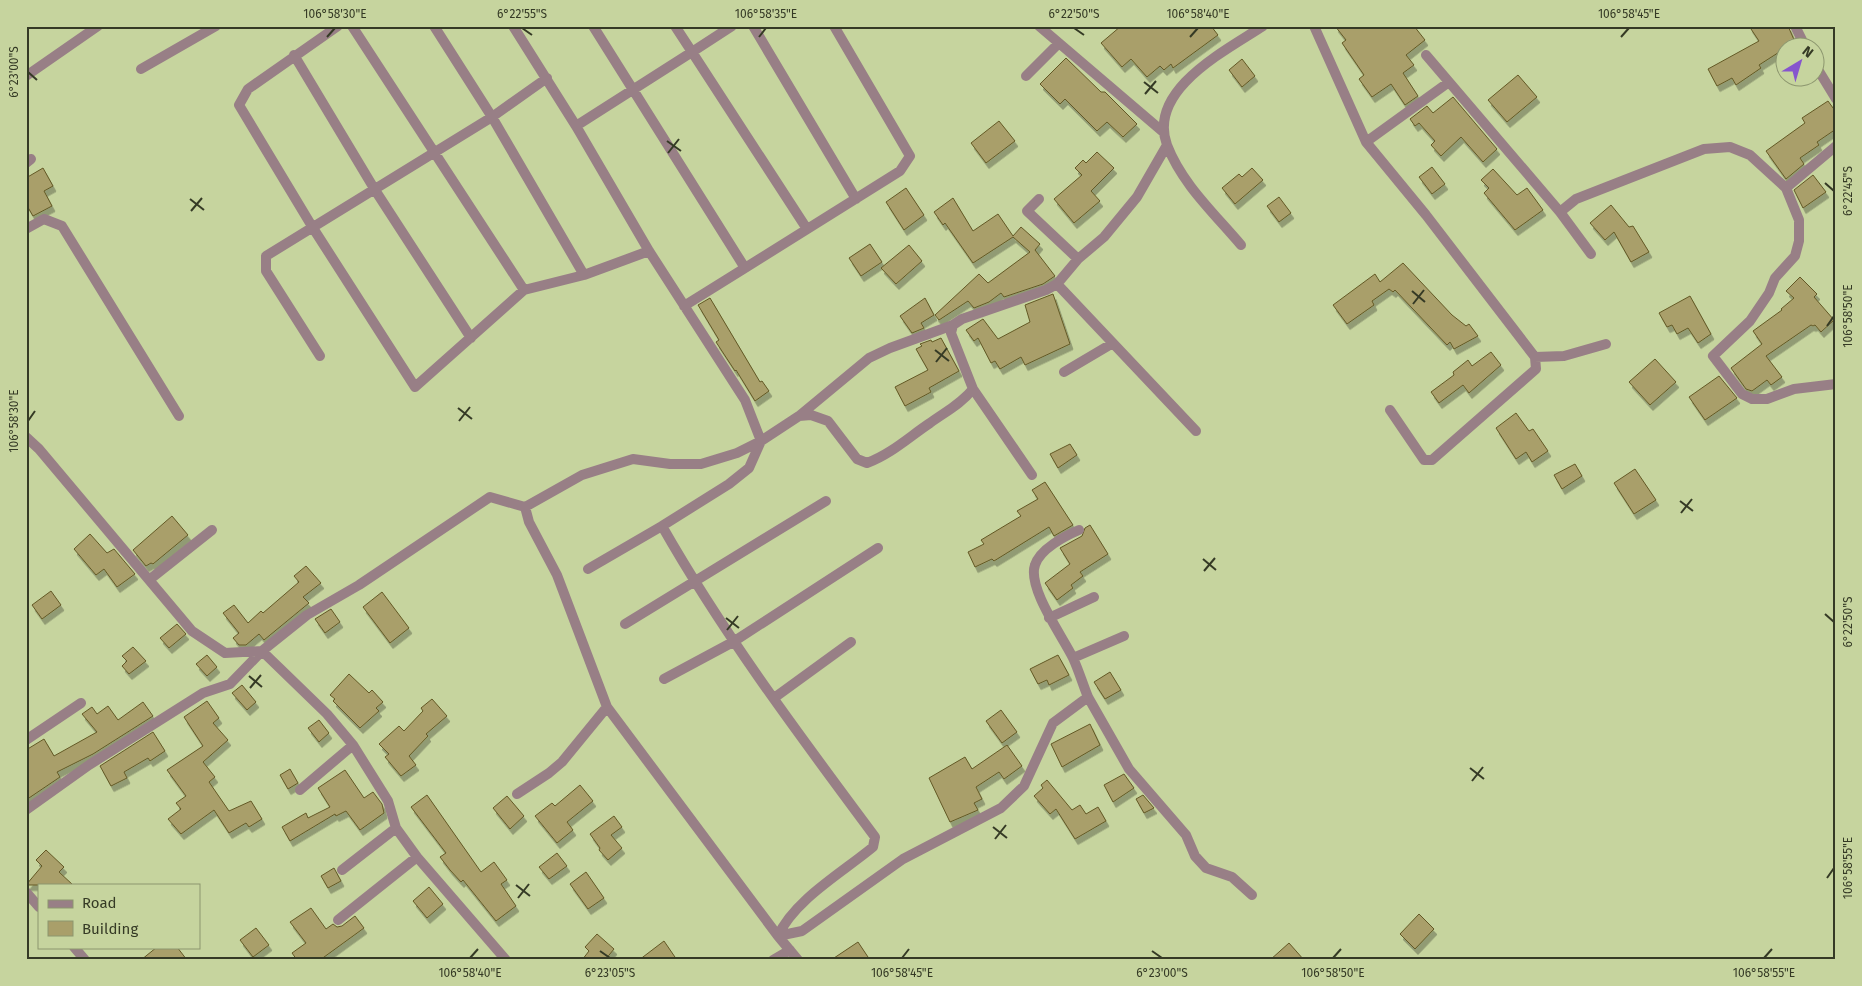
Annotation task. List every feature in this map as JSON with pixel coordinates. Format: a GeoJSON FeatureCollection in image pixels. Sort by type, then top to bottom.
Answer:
{"type":"FeatureCollection","features":[{"type":"Feature","properties":{"kind":"street"},"geometry":{"type":"LineString","coordinates":[[26,76],[98,26]]}},
{"type":"Feature","properties":{"kind":"street"},"geometry":{"type":"LineString","coordinates":[[141,69],[216,26]]}},
{"type":"Feature","properties":{"kind":"street"},"geometry":{"type":"LineString","coordinates":[[338,26],[248,89],[239,105],[313,228],[415,387],[524,290],[584,275],[649,251]]}},
{"type":"Feature","properties":{"kind":"street"},"geometry":{"type":"LineString","coordinates":[[352,26],[524,290]]}},
{"type":"Feature","properties":{"kind":"street"},"geometry":{"type":"LineString","coordinates":[[434,26],[492,118],[584,275]]}},
{"type":"Feature","properties":{"kind":"street"},"geometry":{"type":"LineString","coordinates":[[513,26],[547,78],[649,251],[744,400],[761,442],[749,468],[730,484],[588,569]]}},
{"type":"Feature","properties":{"kind":"street"},"geometry":{"type":"LineString","coordinates":[[594,26],[745,268]]}},
{"type":"Feature","properties":{"kind":"street"},"geometry":{"type":"LineString","coordinates":[[675,26],[806,229]]}},
{"type":"Feature","properties":{"kind":"street"},"geometry":{"type":"LineString","coordinates":[[576,126],[732,26]]}},
{"type":"Feature","properties":{"kind":"street"},"geometry":{"type":"LineString","coordinates":[[753,26],[856,199]]}},
{"type":"Feature","properties":{"kind":"street"},"geometry":{"type":"LineString","coordinates":[[684,306],[900,171],[910,156],[834,26]]}},
{"type":"Feature","properties":{"kind":"street"},"geometry":{"type":"LineString","coordinates":[[1039,26],[1162,131],[1174,164],[1185,180],[1241,245]]}},
{"type":"Feature","properties":{"kind":"street"},"geometry":{"type":"LineString","coordinates":[[1162,131],[1168,106],[1180,86],[1214,58],[1263,26]]}},
{"type":"Feature","properties":{"kind":"street"},"geometry":{"type":"LineString","coordinates":[[1314,26],[1366,142],[1426,215],[1535,357],[1536,369],[1432,460],[1424,460],[1390,410]]}},
{"type":"Feature","properties":{"kind":"street"},"geometry":{"type":"LineString","coordinates":[[1795,26],[1801,38]]}},
{"type":"Feature","properties":{"kind":"street"},"geometry":{"type":"LineString","coordinates":[[1026,76],[1058,44]]}},
{"type":"Feature","properties":{"kind":"street"},"geometry":{"type":"LineString","coordinates":[[294,55],[375,190],[471,338]]}},
{"type":"Feature","properties":{"kind":"street"},"geometry":{"type":"LineString","coordinates":[[1426,55],[1560,212],[1592,254]]}},
{"type":"Feature","properties":{"kind":"street"},"geometry":{"type":"LineString","coordinates":[[320,356],[266,271],[266,256],[271,251],[313,228],[492,118],[547,78]]}},
{"type":"Feature","properties":{"kind":"street"},"geometry":{"type":"LineString","coordinates":[[1824,79],[1836,99]]}},
{"type":"Feature","properties":{"kind":"street"},"geometry":{"type":"LineString","coordinates":[[1366,142],[1449,82]]}},
{"type":"Feature","properties":{"kind":"street"},"geometry":{"type":"LineString","coordinates":[[26,810],[89,766],[204,693],[230,684],[262,651],[307,615],[359,585],[490,497],[525,507],[582,476],[633,460],[670,464],[701,464],[738,453],[761,442],[799,416],[868,358],[953,325],[962,319],[1046,290],[1057,284],[1078,259],[1104,237],[1137,197],[1167,145]]}},
{"type":"Feature","properties":{"kind":"street"},"geometry":{"type":"LineString","coordinates":[[1786,188],[1836,146]]}},
{"type":"Feature","properties":{"kind":"street"},"geometry":{"type":"LineString","coordinates":[[1560,212],[1576,199],[1704,149],[1730,147],[1750,155],[1786,188],[1799,220],[1799,240],[1795,256],[1775,278],[1769,293],[1750,321],[1713,356],[1742,394],[1752,399],[1767,399],[1794,390],[1836,384]]}},
{"type":"Feature","properties":{"kind":"street"},"geometry":{"type":"LineString","coordinates":[[1039,199],[1027,211],[1078,259]]}},
{"type":"Feature","properties":{"kind":"street"},"geometry":{"type":"LineString","coordinates":[[26,229],[44,219],[62,226],[179,416]]}},
{"type":"Feature","properties":{"kind":"street"},"geometry":{"type":"LineString","coordinates":[[1057,284],[1196,431]]}},
{"type":"Feature","properties":{"kind":"street"},"geometry":{"type":"LineString","coordinates":[[953,325],[951,333],[973,389],[1032,475]]}},
{"type":"Feature","properties":{"kind":"street"},"geometry":{"type":"LineString","coordinates":[[1064,372],[1113,343]]}},
{"type":"Feature","properties":{"kind":"street"},"geometry":{"type":"LineString","coordinates":[[1535,357],[1564,356],[1606,344]]}},
{"type":"Feature","properties":{"kind":"street"},"geometry":{"type":"LineString","coordinates":[[799,416],[811,416],[828,421],[857,459],[867,463],[886,456],[931,422],[952,409],[973,389]]}},
{"type":"Feature","properties":{"kind":"street"},"geometry":{"type":"LineString","coordinates":[[26,437],[39,448],[192,631],[225,653],[262,651],[327,714],[353,745],[388,801],[396,828],[416,856],[506,960]]}},
{"type":"Feature","properties":{"kind":"street"},"geometry":{"type":"LineString","coordinates":[[624,624],[826,501]]}},
{"type":"Feature","properties":{"kind":"street"},"geometry":{"type":"LineString","coordinates":[[525,507],[529,522],[557,575],[608,707],[778,936],[798,960]]}},
{"type":"Feature","properties":{"kind":"street"},"geometry":{"type":"LineString","coordinates":[[662,526],[694,582],[733,642],[874,838],[873,847],[804,902],[784,924],[778,936]]}},
{"type":"Feature","properties":{"kind":"street"},"geometry":{"type":"LineString","coordinates":[[149,580],[212,530]]}},
{"type":"Feature","properties":{"kind":"street"},"geometry":{"type":"LineString","coordinates":[[1079,530],[1058,539],[1035,563],[1033,576],[1049,618],[1073,658],[1088,698],[1129,769],[1186,835],[1195,856],[1206,868],[1232,877],[1252,895]]}},
{"type":"Feature","properties":{"kind":"street"},"geometry":{"type":"LineString","coordinates":[[664,678],[733,642],[878,548]]}},
{"type":"Feature","properties":{"kind":"street"},"geometry":{"type":"LineString","coordinates":[[1049,618],[1094,597]]}},
{"type":"Feature","properties":{"kind":"street"},"geometry":{"type":"LineString","coordinates":[[1073,658],[1124,636]]}},
{"type":"Feature","properties":{"kind":"street"},"geometry":{"type":"LineString","coordinates":[[774,698],[851,642]]}},
{"type":"Feature","properties":{"kind":"street"},"geometry":{"type":"LineString","coordinates":[[778,936],[802,931],[903,859],[1001,808],[1024,786],[1053,724],[1088,698]]}},
{"type":"Feature","properties":{"kind":"street"},"geometry":{"type":"LineString","coordinates":[[26,740],[81,704]]}},
{"type":"Feature","properties":{"kind":"street"},"geometry":{"type":"LineString","coordinates":[[517,794],[562,762],[608,707]]}},
{"type":"Feature","properties":{"kind":"street"},"geometry":{"type":"LineString","coordinates":[[300,790],[353,745]]}},
{"type":"Feature","properties":{"kind":"street"},"geometry":{"type":"LineString","coordinates":[[342,870],[396,828]]}},
{"type":"Feature","properties":{"kind":"street"},"geometry":{"type":"LineString","coordinates":[[338,920],[416,856]]}},
{"type":"Feature","properties":{"kind":"street"},"geometry":{"type":"LineString","coordinates":[[26,892],[38,906]]}},
{"type":"Feature","properties":{"kind":"street"},"geometry":{"type":"LineString","coordinates":[[75,948],[85,960]]}},
{"type":"Feature","properties":{"kind":"street"},"geometry":{"type":"LineString","coordinates":[[773,960],[790,950]]}},
{"type":"Feature","properties":{"kind":"building"},"geometry":{"type":"Polygon","coordinates":[[[1121,26],[1211,26],[1218,35],[1173,68],[1171,64],[1164,70],[1160,66],[1147,77],[1131,59],[1122,67],[1101,43],[1121,26]]]}},
{"type":"Feature","properties":{"kind":"building"},"geometry":{"type":"Polygon","coordinates":[[[1335,26],[1414,26],[1425,40],[1406,55],[1414,65],[1403,73],[1418,96],[1405,105],[1391,84],[1372,97],[1359,79],[1364,75],[1342,43],[1346,40],[1335,26]]]}},
{"type":"Feature","properties":{"kind":"building"},"geometry":{"type":"Polygon","coordinates":[[[1749,26],[1788,26],[1793,38],[1774,38],[1774,55],[1759,65],[1761,68],[1736,85],[1732,78],[1717,86],[1708,69],[1759,41],[1749,26]]]}},
{"type":"Feature","properties":{"kind":"building"},"geometry":{"type":"Polygon","coordinates":[[[1066,58],[1101,92],[1105,92],[1137,124],[1123,137],[1107,122],[1097,131],[1065,99],[1060,104],[1040,84],[1066,58]]]}},
{"type":"Feature","properties":{"kind":"building"},"geometry":{"type":"Polygon","coordinates":[[[1242,59],[1255,76],[1242,87],[1229,70],[1242,59]]]}},
{"type":"Feature","properties":{"kind":"building"},"geometry":{"type":"Polygon","coordinates":[[[1518,75],[1537,97],[1507,122],[1488,100],[1518,75]]]}},
{"type":"Feature","properties":{"kind":"building"},"geometry":{"type":"Polygon","coordinates":[[[1453,97],[1497,149],[1483,162],[1461,137],[1441,156],[1431,145],[1435,141],[1419,123],[1415,126],[1410,119],[1427,106],[1433,113],[1453,97]]]}},
{"type":"Feature","properties":{"kind":"building"},"geometry":{"type":"Polygon","coordinates":[[[1828,101],[1836,112],[1836,129],[1817,142],[1819,145],[1800,158],[1804,164],[1786,179],[1766,151],[1805,123],[1802,118],[1828,101]]]}},
{"type":"Feature","properties":{"kind":"building"},"geometry":{"type":"Polygon","coordinates":[[[999,121],[1015,141],[986,163],[971,143],[999,121]]]}},
{"type":"Feature","properties":{"kind":"building"},"geometry":{"type":"Polygon","coordinates":[[[1097,152],[1114,168],[1091,191],[1100,201],[1074,223],[1054,199],[1082,175],[1075,168],[1083,160],[1086,163],[1097,152]]]}},
{"type":"Feature","properties":{"kind":"building"},"geometry":{"type":"Polygon","coordinates":[[[1432,167],[1445,184],[1432,194],[1419,177],[1432,167]]]}},
{"type":"Feature","properties":{"kind":"building"},"geometry":{"type":"Polygon","coordinates":[[[43,168],[53,186],[44,191],[52,206],[33,216],[26,204],[26,178],[43,168]]]}},
{"type":"Feature","properties":{"kind":"building"},"geometry":{"type":"Polygon","coordinates":[[[1252,168],[1263,180],[1235,204],[1222,188],[1239,174],[1242,177],[1252,168]]]}},
{"type":"Feature","properties":{"kind":"building"},"geometry":{"type":"Polygon","coordinates":[[[1493,169],[1517,195],[1527,188],[1543,210],[1515,230],[1484,193],[1489,188],[1481,180],[1493,169]]]}},
{"type":"Feature","properties":{"kind":"building"},"geometry":{"type":"Polygon","coordinates":[[[1813,175],[1826,192],[1803,208],[1794,190],[1813,175]]]}},
{"type":"Feature","properties":{"kind":"building"},"geometry":{"type":"Polygon","coordinates":[[[906,188],[924,215],[904,230],[886,202],[906,188]]]}},
{"type":"Feature","properties":{"kind":"building"},"geometry":{"type":"Polygon","coordinates":[[[1279,197],[1291,213],[1279,222],[1267,206],[1279,197]]]}},
{"type":"Feature","properties":{"kind":"building"},"geometry":{"type":"Polygon","coordinates":[[[953,198],[973,231],[998,214],[1013,236],[1021,227],[1040,244],[1035,250],[1055,276],[1043,284],[1004,297],[1001,293],[989,302],[974,308],[968,301],[939,320],[935,315],[979,274],[988,283],[1030,252],[1013,237],[973,263],[945,223],[943,225],[934,212],[953,198]]]}},
{"type":"Feature","properties":{"kind":"building"},"geometry":{"type":"Polygon","coordinates":[[[1611,205],[1629,227],[1633,226],[1649,252],[1631,262],[1614,232],[1605,240],[1590,223],[1611,205]]]}},
{"type":"Feature","properties":{"kind":"building"},"geometry":{"type":"Polygon","coordinates":[[[870,244],[882,262],[861,276],[849,258],[870,244]]]}},
{"type":"Feature","properties":{"kind":"building"},"geometry":{"type":"Polygon","coordinates":[[[909,245],[922,261],[896,284],[881,268],[909,245]]]}},
{"type":"Feature","properties":{"kind":"building"},"geometry":{"type":"Polygon","coordinates":[[[1403,263],[1452,315],[1466,326],[1469,324],[1478,336],[1454,349],[1450,342],[1447,345],[1395,290],[1393,292],[1389,289],[1372,301],[1374,305],[1347,324],[1333,305],[1375,274],[1380,282],[1403,263]]]}},
{"type":"Feature","properties":{"kind":"building"},"geometry":{"type":"Polygon","coordinates":[[[1800,277],[1817,294],[1814,297],[1834,320],[1821,332],[1815,325],[1811,325],[1766,356],[1782,377],[1771,385],[1767,380],[1752,391],[1746,389],[1731,368],[1762,344],[1753,331],[1782,310],[1794,298],[1786,291],[1800,277]]]}},
{"type":"Feature","properties":{"kind":"building"},"geometry":{"type":"Polygon","coordinates":[[[1053,294],[1070,344],[1025,365],[1021,357],[1000,369],[995,361],[991,363],[978,338],[974,341],[966,330],[983,319],[998,339],[1030,322],[1025,305],[1053,294]]]}},
{"type":"Feature","properties":{"kind":"building"},"geometry":{"type":"Polygon","coordinates":[[[1690,296],[1711,334],[1698,343],[1688,328],[1677,334],[1672,325],[1667,327],[1659,313],[1690,296]]]}},
{"type":"Feature","properties":{"kind":"building"},"geometry":{"type":"Polygon","coordinates":[[[710,298],[760,382],[762,381],[769,391],[755,401],[716,342],[719,340],[698,305],[710,298]]]}},
{"type":"Feature","properties":{"kind":"building"},"geometry":{"type":"Polygon","coordinates":[[[925,298],[934,315],[921,323],[924,328],[912,333],[900,316],[925,298]]]}},
{"type":"Feature","properties":{"kind":"building"},"geometry":{"type":"Polygon","coordinates":[[[941,338],[959,371],[929,388],[931,392],[905,406],[895,387],[928,370],[916,349],[922,346],[920,344],[941,338]]]}},
{"type":"Feature","properties":{"kind":"building"},"geometry":{"type":"Polygon","coordinates":[[[1491,352],[1501,365],[1469,393],[1463,385],[1439,403],[1431,392],[1454,375],[1453,372],[1468,360],[1472,366],[1491,352]]]}},
{"type":"Feature","properties":{"kind":"building"},"geometry":{"type":"Polygon","coordinates":[[[1655,359],[1676,382],[1650,405],[1629,382],[1655,359]]]}},
{"type":"Feature","properties":{"kind":"building"},"geometry":{"type":"Polygon","coordinates":[[[1719,376],[1737,398],[1705,420],[1689,397],[1719,376]]]}},
{"type":"Feature","properties":{"kind":"building"},"geometry":{"type":"Polygon","coordinates":[[[1516,413],[1529,431],[1533,429],[1548,451],[1532,462],[1526,452],[1516,459],[1496,428],[1516,413]]]}},
{"type":"Feature","properties":{"kind":"building"},"geometry":{"type":"Polygon","coordinates":[[[1070,444],[1077,455],[1058,468],[1050,454],[1070,444]]]}},
{"type":"Feature","properties":{"kind":"building"},"geometry":{"type":"Polygon","coordinates":[[[1575,464],[1582,476],[1562,489],[1554,475],[1575,464]]]}},
{"type":"Feature","properties":{"kind":"building"},"geometry":{"type":"Polygon","coordinates":[[[1635,469],[1656,500],[1634,514],[1614,483],[1635,469]]]}},
{"type":"Feature","properties":{"kind":"building"},"geometry":{"type":"Polygon","coordinates":[[[1045,482],[1073,525],[1054,536],[1049,527],[994,561],[992,559],[975,567],[968,552],[984,544],[981,540],[1021,516],[1017,511],[1038,499],[1032,490],[1045,482]]]}},
{"type":"Feature","properties":{"kind":"building"},"geometry":{"type":"Polygon","coordinates":[[[172,516],[188,535],[153,564],[151,563],[146,566],[133,550],[172,516]]]}},
{"type":"Feature","properties":{"kind":"building"},"geometry":{"type":"Polygon","coordinates":[[[1090,525],[1108,554],[1080,572],[1083,576],[1071,585],[1073,588],[1057,600],[1045,583],[1070,564],[1060,548],[1082,536],[1085,528],[1090,525]]]}},
{"type":"Feature","properties":{"kind":"building"},"geometry":{"type":"Polygon","coordinates":[[[90,534],[107,553],[114,549],[135,574],[117,587],[104,569],[96,575],[74,549],[90,534]]]}},
{"type":"Feature","properties":{"kind":"building"},"geometry":{"type":"Polygon","coordinates":[[[306,566],[321,583],[303,597],[309,603],[264,640],[259,634],[246,645],[239,645],[233,638],[239,633],[223,613],[234,605],[248,623],[261,611],[263,613],[299,582],[294,576],[306,566]]]}},
{"type":"Feature","properties":{"kind":"building"},"geometry":{"type":"Polygon","coordinates":[[[51,591],[61,605],[42,619],[32,605],[51,591]]]}},
{"type":"Feature","properties":{"kind":"building"},"geometry":{"type":"Polygon","coordinates":[[[382,592],[409,628],[390,643],[363,607],[382,592]]]}},
{"type":"Feature","properties":{"kind":"building"},"geometry":{"type":"Polygon","coordinates":[[[331,609],[340,622],[325,633],[315,619],[331,609]]]}},
{"type":"Feature","properties":{"kind":"building"},"geometry":{"type":"Polygon","coordinates":[[[177,624],[186,634],[169,648],[160,638],[177,624]]]}},
{"type":"Feature","properties":{"kind":"building"},"geometry":{"type":"Polygon","coordinates":[[[133,647],[146,661],[129,674],[122,666],[127,661],[122,656],[133,647]]]}},
{"type":"Feature","properties":{"kind":"building"},"geometry":{"type":"Polygon","coordinates":[[[207,655],[217,667],[207,676],[196,664],[207,655]]]}},
{"type":"Feature","properties":{"kind":"building"},"geometry":{"type":"Polygon","coordinates":[[[1058,655],[1069,675],[1049,685],[1047,680],[1038,684],[1030,669],[1058,655]]]}},
{"type":"Feature","properties":{"kind":"building"},"geometry":{"type":"Polygon","coordinates":[[[1110,672],[1121,690],[1105,699],[1094,682],[1110,672]]]}},
{"type":"Feature","properties":{"kind":"building"},"geometry":{"type":"Polygon","coordinates":[[[349,674],[369,693],[372,690],[383,702],[376,708],[379,711],[360,728],[333,701],[335,699],[330,695],[349,674]]]}},
{"type":"Feature","properties":{"kind":"building"},"geometry":{"type":"Polygon","coordinates":[[[242,685],[256,702],[247,710],[232,693],[242,685]]]}},
{"type":"Feature","properties":{"kind":"building"},"geometry":{"type":"Polygon","coordinates":[[[432,699],[447,716],[426,734],[428,736],[409,756],[416,765],[401,776],[385,757],[389,754],[379,744],[399,726],[404,731],[423,711],[421,708],[432,699]]]}},
{"type":"Feature","properties":{"kind":"building"},"geometry":{"type":"Polygon","coordinates":[[[207,701],[219,718],[213,723],[228,740],[203,762],[215,777],[209,782],[229,811],[251,801],[262,819],[249,827],[246,823],[229,833],[214,810],[181,834],[168,819],[181,809],[176,803],[186,796],[167,770],[203,746],[184,717],[207,701]]]}},
{"type":"Feature","properties":{"kind":"building"},"geometry":{"type":"Polygon","coordinates":[[[143,702],[153,716],[93,754],[57,772],[60,777],[26,800],[26,750],[44,739],[54,756],[97,732],[82,714],[92,707],[97,714],[108,706],[118,720],[143,702]]]}},
{"type":"Feature","properties":{"kind":"building"},"geometry":{"type":"Polygon","coordinates":[[[1001,710],[1017,732],[1002,743],[986,721],[1001,710]]]}},
{"type":"Feature","properties":{"kind":"building"},"geometry":{"type":"Polygon","coordinates":[[[319,720],[329,733],[319,742],[308,728],[319,720]]]}},
{"type":"Feature","properties":{"kind":"building"},"geometry":{"type":"Polygon","coordinates":[[[1090,724],[1100,745],[1062,767],[1051,744],[1090,724]]]}},
{"type":"Feature","properties":{"kind":"building"},"geometry":{"type":"Polygon","coordinates":[[[153,732],[165,751],[150,761],[148,758],[124,772],[127,778],[111,786],[100,766],[153,732]]]}},
{"type":"Feature","properties":{"kind":"building"},"geometry":{"type":"Polygon","coordinates":[[[1007,745],[1022,766],[1004,779],[999,772],[976,787],[982,799],[974,803],[978,810],[950,822],[929,778],[965,757],[972,769],[1007,745]]]}},
{"type":"Feature","properties":{"kind":"building"},"geometry":{"type":"Polygon","coordinates":[[[290,769],[298,783],[288,789],[280,775],[290,769]]]}},
{"type":"Feature","properties":{"kind":"building"},"geometry":{"type":"Polygon","coordinates":[[[345,770],[364,798],[373,792],[382,804],[384,813],[360,830],[346,811],[336,816],[335,814],[290,841],[282,827],[306,813],[308,818],[330,807],[318,788],[345,770]]]}},
{"type":"Feature","properties":{"kind":"building"},"geometry":{"type":"Polygon","coordinates":[[[1124,774],[1134,788],[1113,802],[1104,785],[1124,774]]]}},
{"type":"Feature","properties":{"kind":"building"},"geometry":{"type":"Polygon","coordinates":[[[1047,780],[1072,810],[1080,805],[1086,814],[1098,807],[1106,821],[1075,839],[1056,809],[1050,814],[1034,796],[1043,788],[1041,785],[1047,780]]]}},
{"type":"Feature","properties":{"kind":"building"},"geometry":{"type":"Polygon","coordinates":[[[580,785],[593,801],[567,822],[573,830],[557,843],[535,816],[552,803],[555,806],[580,785]]]}},
{"type":"Feature","properties":{"kind":"building"},"geometry":{"type":"Polygon","coordinates":[[[427,795],[481,872],[494,862],[507,880],[501,884],[516,906],[496,921],[463,880],[461,882],[440,857],[446,853],[411,807],[427,795]]]}},
{"type":"Feature","properties":{"kind":"building"},"geometry":{"type":"Polygon","coordinates":[[[1143,795],[1154,808],[1144,813],[1136,799],[1143,795]]]}},
{"type":"Feature","properties":{"kind":"building"},"geometry":{"type":"Polygon","coordinates":[[[507,796],[524,816],[510,829],[493,808],[507,796]]]}},
{"type":"Feature","properties":{"kind":"building"},"geometry":{"type":"Polygon","coordinates":[[[614,816],[622,827],[611,835],[622,848],[608,860],[599,850],[600,848],[590,834],[614,816]]]}},
{"type":"Feature","properties":{"kind":"building"},"geometry":{"type":"Polygon","coordinates":[[[46,850],[64,867],[59,872],[72,884],[26,885],[42,866],[36,860],[46,850]]]}},
{"type":"Feature","properties":{"kind":"building"},"geometry":{"type":"Polygon","coordinates":[[[557,853],[567,866],[549,879],[539,867],[557,853]]]}},
{"type":"Feature","properties":{"kind":"building"},"geometry":{"type":"Polygon","coordinates":[[[334,868],[341,881],[328,888],[321,876],[334,868]]]}},
{"type":"Feature","properties":{"kind":"building"},"geometry":{"type":"Polygon","coordinates":[[[586,872],[604,898],[588,909],[570,884],[586,872]]]}},
{"type":"Feature","properties":{"kind":"building"},"geometry":{"type":"Polygon","coordinates":[[[429,887],[443,904],[427,918],[413,901],[429,887]]]}},
{"type":"Feature","properties":{"kind":"building"},"geometry":{"type":"Polygon","coordinates":[[[311,908],[326,929],[333,924],[337,927],[342,926],[355,916],[364,928],[320,960],[297,960],[292,953],[306,943],[290,922],[311,908]]]}},
{"type":"Feature","properties":{"kind":"building"},"geometry":{"type":"Polygon","coordinates":[[[1419,914],[1434,929],[1415,949],[1400,934],[1419,914]]]}},
{"type":"Feature","properties":{"kind":"building"},"geometry":{"type":"Polygon","coordinates":[[[256,928],[269,945],[253,957],[240,940],[256,928]]]}},
{"type":"Feature","properties":{"kind":"building"},"geometry":{"type":"Polygon","coordinates":[[[597,934],[614,949],[605,960],[582,960],[589,951],[585,947],[597,934]]]}},
{"type":"Feature","properties":{"kind":"building"},"geometry":{"type":"Polygon","coordinates":[[[664,941],[677,960],[639,960],[664,941]]]}},
{"type":"Feature","properties":{"kind":"building"},"geometry":{"type":"Polygon","coordinates":[[[858,942],[870,960],[831,960],[858,942]]]}},
{"type":"Feature","properties":{"kind":"building"},"geometry":{"type":"Polygon","coordinates":[[[1289,943],[1304,960],[1270,960],[1289,943]]]}},
{"type":"Feature","properties":{"kind":"building"},"geometry":{"type":"Polygon","coordinates":[[[156,948],[178,948],[187,960],[141,960],[156,948]]]}}]}
